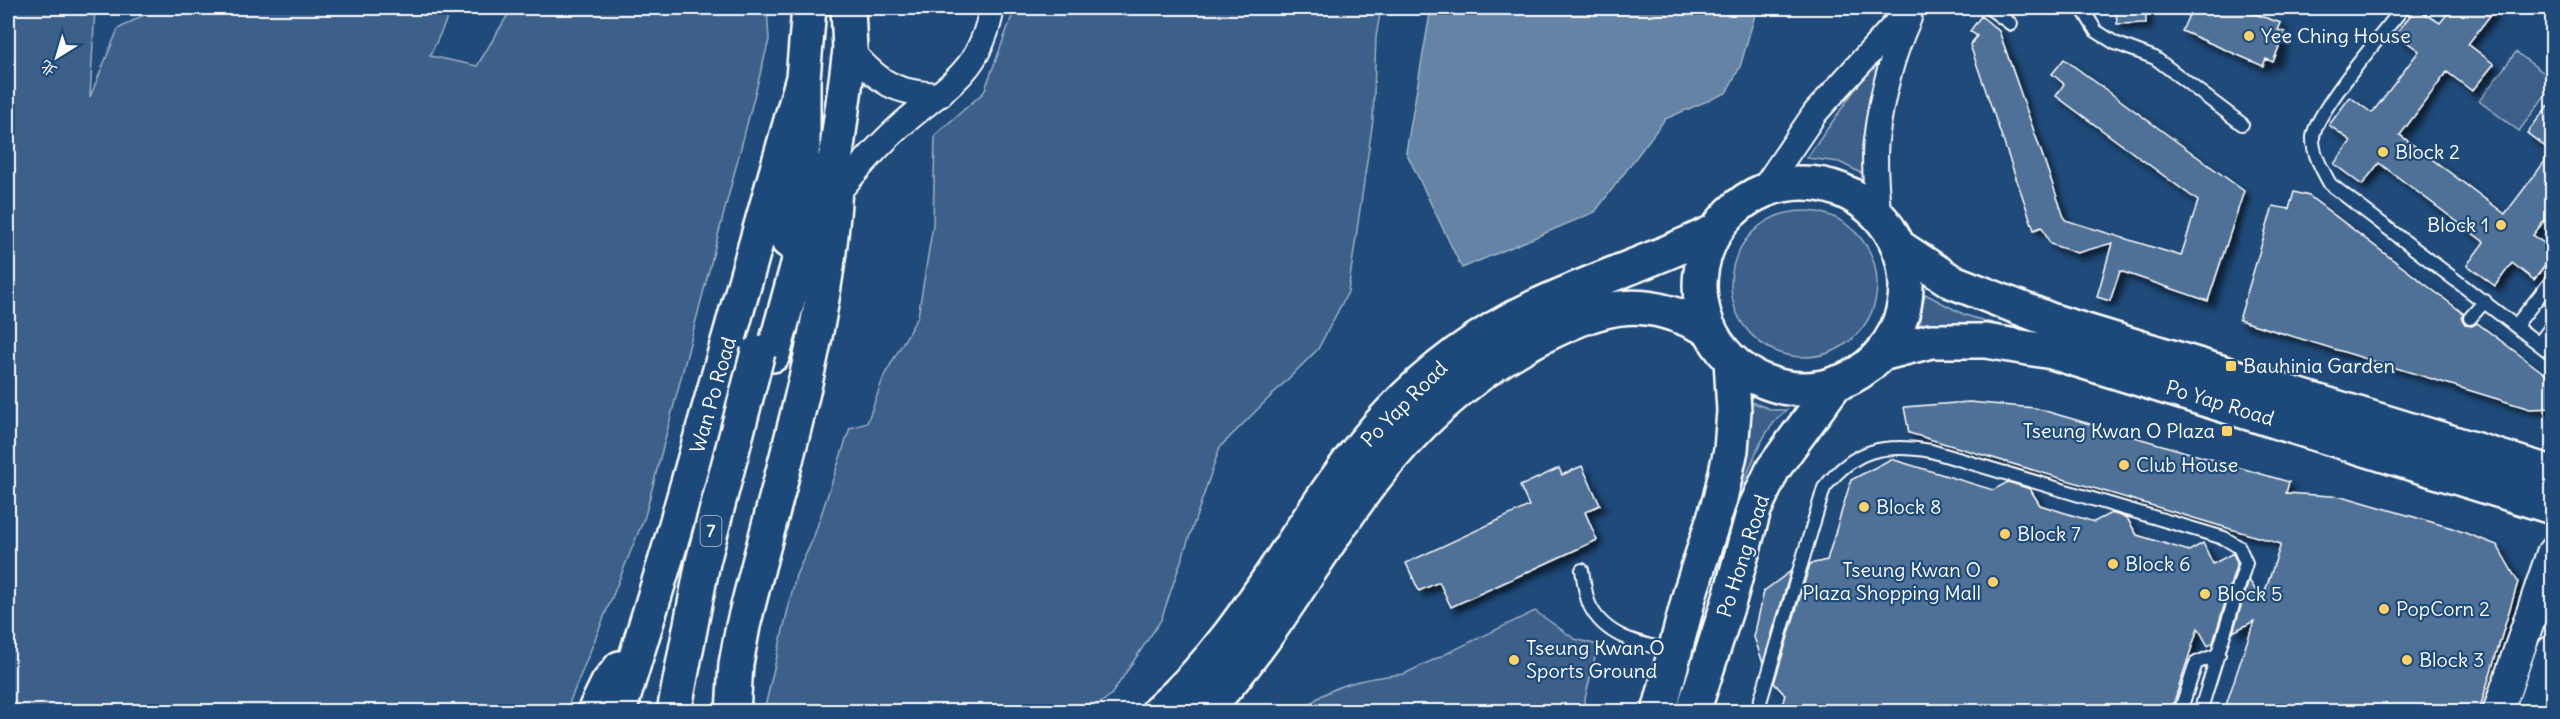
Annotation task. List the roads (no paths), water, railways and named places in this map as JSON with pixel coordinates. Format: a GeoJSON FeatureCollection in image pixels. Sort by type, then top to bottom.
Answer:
{"type":"FeatureCollection","features":[{"type":"Feature","properties":{"kind":"main road","name":"Wan Po Road"},"geometry":{"type":"LineString","coordinates":[[688,711],[766,354],[799,177],[803,146],[803,78],[809,8]]}},
{"type":"Feature","properties":{"kind":"main road","name":"Wan Po Road"},"geometry":{"type":"LineString","coordinates":[[733,711],[736,664],[743,626],[818,328],[835,196],[836,155],[850,50],[848,8]]}},
{"type":"Feature","properties":{"kind":"main road","name":"Wan Po Road"},"geometry":{"type":"LineString","coordinates":[[619,711],[637,645],[669,549],[803,78]]}},
{"type":"Feature","properties":{"kind":"main road","name":"Wan Po Road"},"geometry":{"type":"LineString","coordinates":[[674,711],[703,562],[766,354],[836,155]]}},
{"type":"Feature","properties":{"kind":"main road","name":"Po Yap Road"},"geometry":{"type":"LineString","coordinates":[[1792,183],[1821,184],[1853,196],[1878,215],[1898,246],[1906,280],[1905,300],[1892,338],[1881,354],[1853,376],[1836,384],[1809,389],[1780,386],[1754,376],[1731,360],[1710,330],[1702,306],[1700,280],[1704,254],[1715,231],[1736,208],[1762,191],[1792,183]]}},
{"type":"Feature","properties":{"kind":"main road","name":"Po Yap Road"},"geometry":{"type":"LineString","coordinates":[[1158,711],[1200,673],[1240,622],[1359,449],[1389,414],[1434,371],[1483,336],[1535,307],[1669,254],[1715,231]]}},
{"type":"Feature","properties":{"kind":"main road","name":"Po Yap Road"},"geometry":{"type":"LineString","coordinates":[[1898,246],[1951,281],[2053,321],[2553,473]]}},
{"type":"Feature","properties":{"kind":"main road","name":"Po Yap Road"},"geometry":{"type":"LineString","coordinates":[[1203,711],[1266,637],[1351,509],[1390,459],[1431,414],[1478,376],[1564,326],[1621,308],[1659,308],[1681,315],[1710,330]]}},
{"type":"Feature","properties":{"kind":"main road","name":"Po Yap Road"},"geometry":{"type":"LineString","coordinates":[[1881,354],[1931,341],[1986,341],[2052,352],[2553,507]]}},
{"type":"Feature","properties":{"kind":"main road","name":"Po Hong Road"},"geometry":{"type":"LineString","coordinates":[[1659,711],[1674,651],[1720,499],[1731,450],[1734,411],[1731,360]]}},
{"type":"Feature","properties":{"kind":"main road","name":"Po Hong Road"},"geometry":{"type":"LineString","coordinates":[[1693,711],[1729,601],[1754,510],[1773,469],[1836,384]]}},
{"type":"Feature","properties":{"kind":"main road"},"geometry":{"type":"LineString","coordinates":[[594,711],[608,683],[637,645]]}},
{"type":"Feature","properties":{"kind":"street"},"geometry":{"type":"LineString","coordinates":[[835,196],[883,142],[965,72],[987,31],[992,8]]}},
{"type":"Feature","properties":{"kind":"street"},"geometry":{"type":"LineString","coordinates":[[1762,191],[1815,113],[1912,8]]}},
{"type":"Feature","properties":{"kind":"street"},"geometry":{"type":"LineString","coordinates":[[1878,215],[1876,142],[1899,40],[1912,8]]}},
{"type":"Feature","properties":{"kind":"street"},"geometry":{"type":"LineString","coordinates":[[850,50],[876,75],[899,91],[940,95]]}},
{"type":"Feature","properties":{"kind":"street"},"geometry":{"type":"LineString","coordinates":[[2498,711],[2553,553]]}},
{"type":"Feature","properties":{"kind":"street"},"geometry":{"type":"LineString","coordinates":[[2531,711],[2553,651]]}},
{"type":"Feature","properties":{"kind":"lane"},"geometry":{"type":"LineString","coordinates":[[1989,8],[2011,24]]}},
{"type":"Feature","properties":{"kind":"lane"},"geometry":{"type":"LineString","coordinates":[[2082,8],[2096,31],[2115,43],[2155,58],[2242,124]]}},
{"type":"Feature","properties":{"kind":"lane"},"geometry":{"type":"LineString","coordinates":[[2403,8],[2328,105],[2313,136],[2319,165],[2330,184],[2517,324],[2553,354]]}},
{"type":"Feature","properties":{"kind":"lane"},"geometry":{"type":"LineString","coordinates":[[2517,324],[2553,280]]}},
{"type":"Feature","properties":{"kind":"lane"},"geometry":{"type":"LineString","coordinates":[[2470,318],[2485,301]]}},
{"type":"Feature","properties":{"kind":"lane"},"geometry":{"type":"LineString","coordinates":[[2539,343],[2553,326]]}},
{"type":"Feature","properties":{"kind":"lane"},"geometry":{"type":"LineString","coordinates":[[1757,711],[1824,488],[1839,469],[1857,457],[1878,449],[1903,446],[1931,451],[2224,538],[2239,547],[2246,563],[2200,711]]}},
{"type":"Feature","properties":{"kind":"lane"},"geometry":{"type":"LineString","coordinates":[[1582,570],[1590,606],[1608,627],[1630,642],[1674,651]]}},
{"type":"Feature","properties":{"kind":"lane"},"geometry":{"type":"LineString","coordinates":[[2180,711],[2196,663],[2219,654]]}},
{"type":"Feature","properties":{"kind":"place","name":"Yee Ching House"},"geometry":{"type":"Point","coordinates":[2249,36]}},
{"type":"Feature","properties":{"kind":"place","name":"Block 2"},"geometry":{"type":"Point","coordinates":[2383,152]}},
{"type":"Feature","properties":{"kind":"place","name":"Block 1"},"geometry":{"type":"Point","coordinates":[2501,225]}},
{"type":"Feature","properties":{"kind":"place","name":"Bauhinia Garden"},"geometry":{"type":"Point","coordinates":[2231,366]}},
{"type":"Feature","properties":{"kind":"place","name":"Tseung Kwan O Plaza"},"geometry":{"type":"Point","coordinates":[2227,431]}},
{"type":"Feature","properties":{"kind":"place","name":"Club House"},"geometry":{"type":"Point","coordinates":[2124,465]}},
{"type":"Feature","properties":{"kind":"place","name":"Block 8"},"geometry":{"type":"Point","coordinates":[1864,507]}},
{"type":"Feature","properties":{"kind":"place","name":"Block 7"},"geometry":{"type":"Point","coordinates":[2005,534]}},
{"type":"Feature","properties":{"kind":"place","name":"Block 6"},"geometry":{"type":"Point","coordinates":[2113,564]}},
{"type":"Feature","properties":{"kind":"place","name":"Tseung Kwan O Plaza Shopping Mall"},"geometry":{"type":"Point","coordinates":[1993,582]}},
{"type":"Feature","properties":{"kind":"place","name":"Block 5"},"geometry":{"type":"Point","coordinates":[2205,594]}},
{"type":"Feature","properties":{"kind":"place","name":"PopCorn 2"},"geometry":{"type":"Point","coordinates":[2384,609]}},
{"type":"Feature","properties":{"kind":"place","name":"Tseung Kwan O Sports Ground"},"geometry":{"type":"Point","coordinates":[1514,660]}},
{"type":"Feature","properties":{"kind":"place","name":"Block 3"},"geometry":{"type":"Point","coordinates":[2407,660]}}]}
